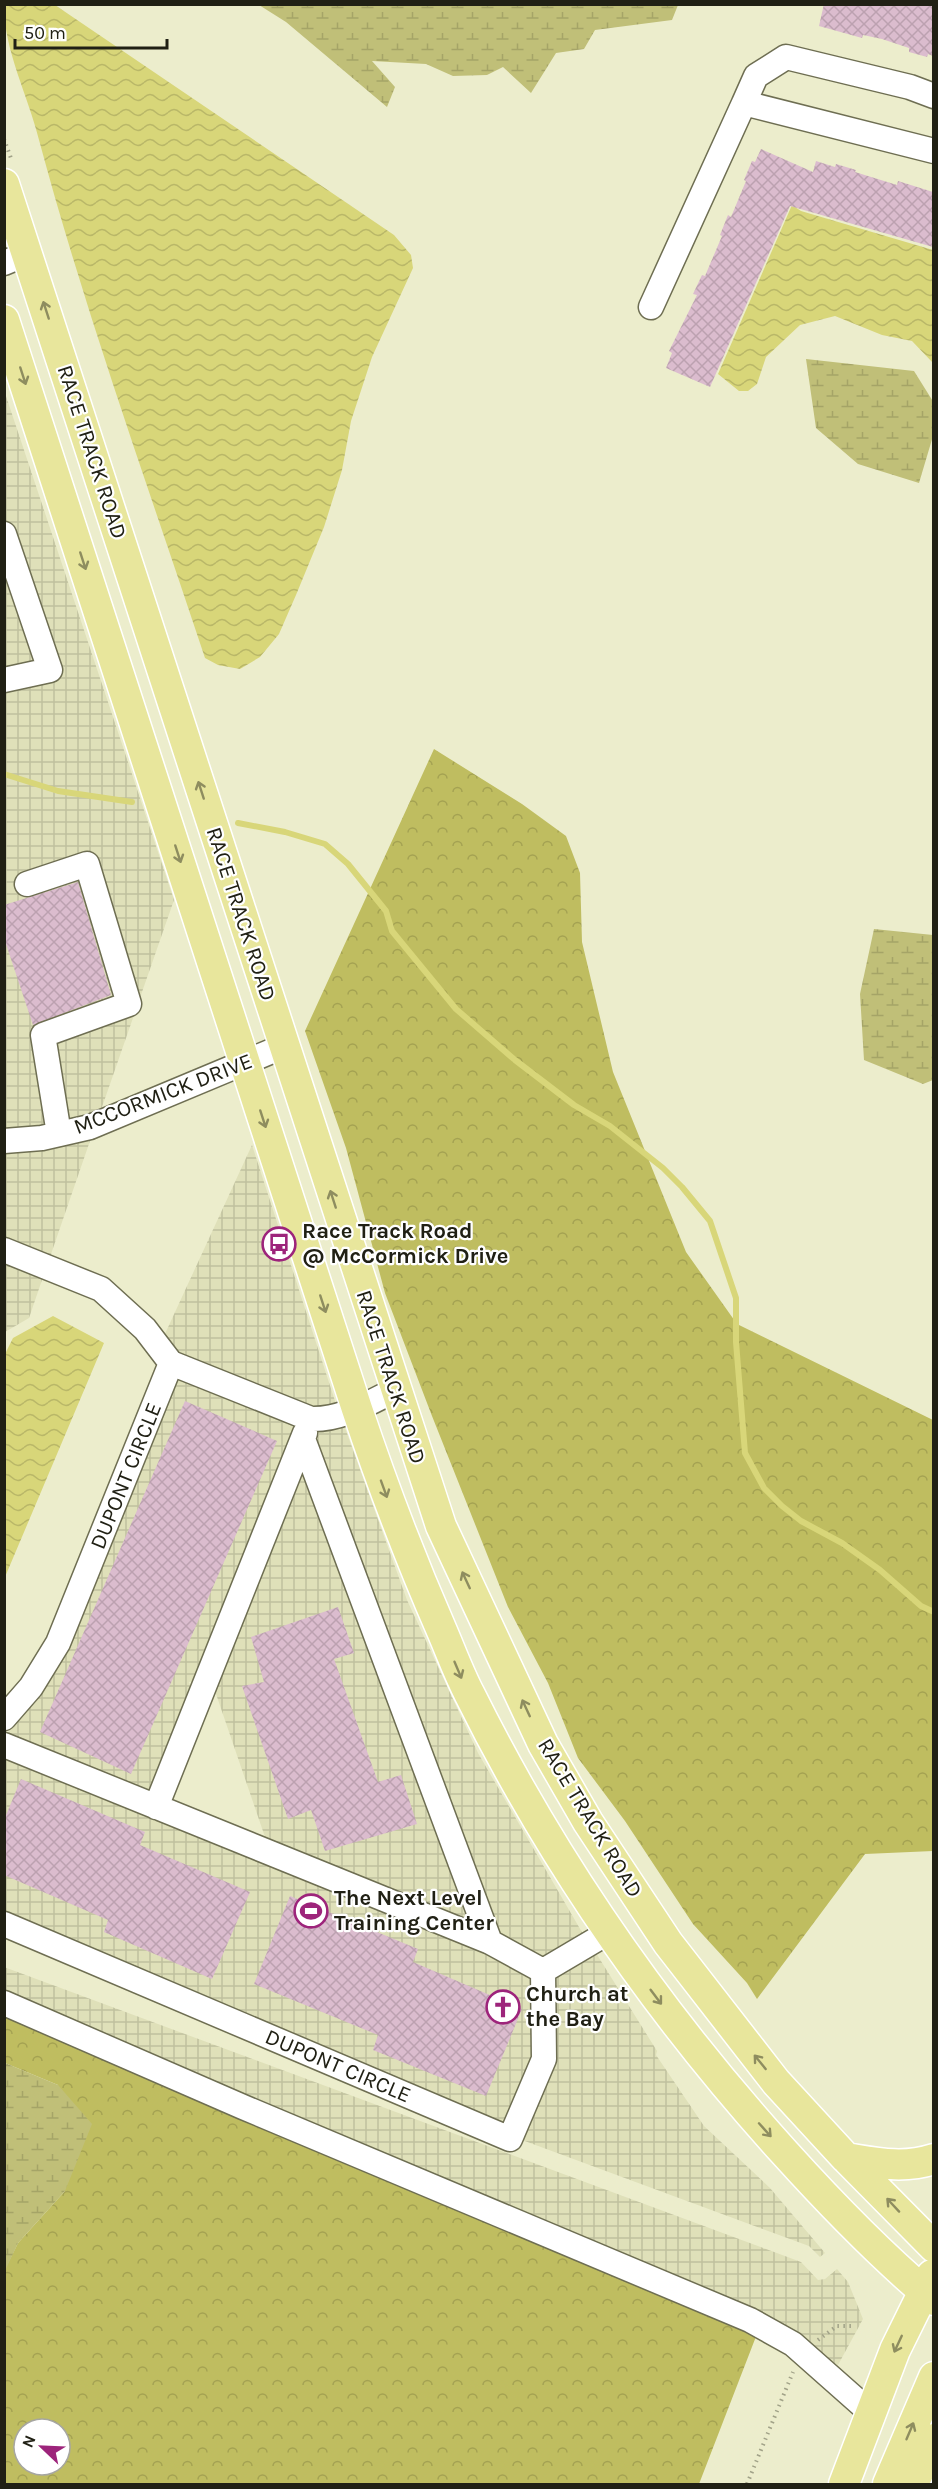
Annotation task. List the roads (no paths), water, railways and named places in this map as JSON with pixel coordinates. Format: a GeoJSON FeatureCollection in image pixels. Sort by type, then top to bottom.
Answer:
{"type":"FeatureCollection","features":[{"type":"Feature","properties":{"kind":"main road","name":"RACE TRACK ROAD"},"geometry":{"type":"LineString","coordinates":[[9,177],[16,258],[284,1046],[441,1526],[543,1744],[588,1822],[644,1908],[702,1990],[776,2082],[933,2247]]}},
{"type":"Feature","properties":{"kind":"main road","name":"RACE TRACK ROAD"},"geometry":{"type":"LineString","coordinates":[[4,320],[385,1492],[415,1570],[468,1693],[521,1793],[609,1932],[729,2091],[816,2187],[930,2288]]}},
{"type":"Feature","properties":{"kind":"main road"},"geometry":{"type":"LineString","coordinates":[[846,2158],[898,2166],[914,2165],[933,2159]]}},
{"type":"Feature","properties":{"kind":"main road"},"geometry":{"type":"LineString","coordinates":[[844,2484],[895,2350],[930,2288]]}},
{"type":"Feature","properties":{"kind":"main road"},"geometry":{"type":"LineString","coordinates":[[888,2484],[933,2377]]}},
{"type":"Feature","properties":{"kind":"main road"},"geometry":{"type":"LineString","coordinates":[[913,2484],[933,2439]]}},
{"type":"Feature","properties":{"kind":"street"},"geometry":{"type":"LineString","coordinates":[[651,307],[756,76],[786,57],[910,87],[933,96]]}},
{"type":"Feature","properties":{"kind":"street"},"geometry":{"type":"LineString","coordinates":[[744,104],[933,152]]}},
{"type":"Feature","properties":{"kind":"street"},"geometry":{"type":"LineString","coordinates":[[4,534],[50,670],[4,680]]}},
{"type":"Feature","properties":{"kind":"street"},"geometry":{"type":"LineString","coordinates":[[27,884],[87,864],[129,1004],[44,1035],[59,1134]]}},
{"type":"Feature","properties":{"kind":"street","name":"MCCORMICK DRIVE"},"geometry":{"type":"LineString","coordinates":[[4,1141],[59,1134],[90,1127],[284,1046]]}},
{"type":"Feature","properties":{"kind":"street"},"geometry":{"type":"LineString","coordinates":[[4,1250],[102,1289],[145,1329],[171,1363],[307,1429],[490,1942]]}},
{"type":"Feature","properties":{"kind":"street","name":"DUPONT CIRCLE"},"geometry":{"type":"LineString","coordinates":[[4,1718],[31,1687],[58,1643],[171,1363]]}},
{"type":"Feature","properties":{"kind":"street"},"geometry":{"type":"LineString","coordinates":[[156,1807],[307,1429],[325,1419],[357,1409],[395,1390]]}},
{"type":"Feature","properties":{"kind":"street"},"geometry":{"type":"LineString","coordinates":[[4,1745],[490,1942],[543,1971],[609,1932]]}},
{"type":"Feature","properties":{"kind":"street","name":"DUPONT CIRCLE"},"geometry":{"type":"LineString","coordinates":[[4,1924],[510,2139],[544,2059],[543,1971]]}},
{"type":"Feature","properties":{"kind":"street"},"geometry":{"type":"LineString","coordinates":[[4,2003],[234,2103],[622,2267],[713,2303],[793,2344],[871,2413]]}},
{"type":"Feature","properties":{"kind":"water"},"geometry":{"type":"Polygon","coordinates":[[[4,5],[55,5],[394,235],[411,255],[413,268],[372,357],[351,421],[342,470],[324,527],[296,595],[279,634],[260,657],[240,669],[218,665],[205,658],[77,271],[12,56],[4,5]]]}},
{"type":"Feature","properties":{"kind":"water"},"geometry":{"type":"Polygon","coordinates":[[[792,205],[801,211],[933,250],[933,363],[912,341],[882,335],[835,316],[800,325],[766,357],[757,384],[748,391],[739,391],[718,374],[792,205]]]}},
{"type":"Feature","properties":{"kind":"water"},"geometry":{"type":"Polygon","coordinates":[[[53,1316],[104,1343],[5,1577],[5,1354],[13,1338],[53,1316]]]}},
{"type":"Feature","properties":{"kind":"waterway"},"geometry":{"type":"LineString","coordinates":[[4,774],[58,791],[132,802]]}},
{"type":"Feature","properties":{"kind":"waterway"},"geometry":{"type":"LineString","coordinates":[[238,823],[285,832],[325,844],[348,864],[386,911],[392,931],[456,1009],[515,1060],[574,1105],[610,1126],[663,1168],[682,1187],[710,1221],[736,1298],[736,1342],[745,1453],[764,1488],[801,1521],[842,1543],[880,1570],[921,1606],[934,1612]]}},
{"type":"Feature","properties":{"kind":"place","name":"Race Track Road @ McCormick Drive"},"geometry":{"type":"Point","coordinates":[279,1244]}},
{"type":"Feature","properties":{"kind":"place","name":"The Next Level Training Center"},"geometry":{"type":"Point","coordinates":[311,1911]}},
{"type":"Feature","properties":{"kind":"place","name":"Church at the Bay"},"geometry":{"type":"Point","coordinates":[503,2007]}}]}
